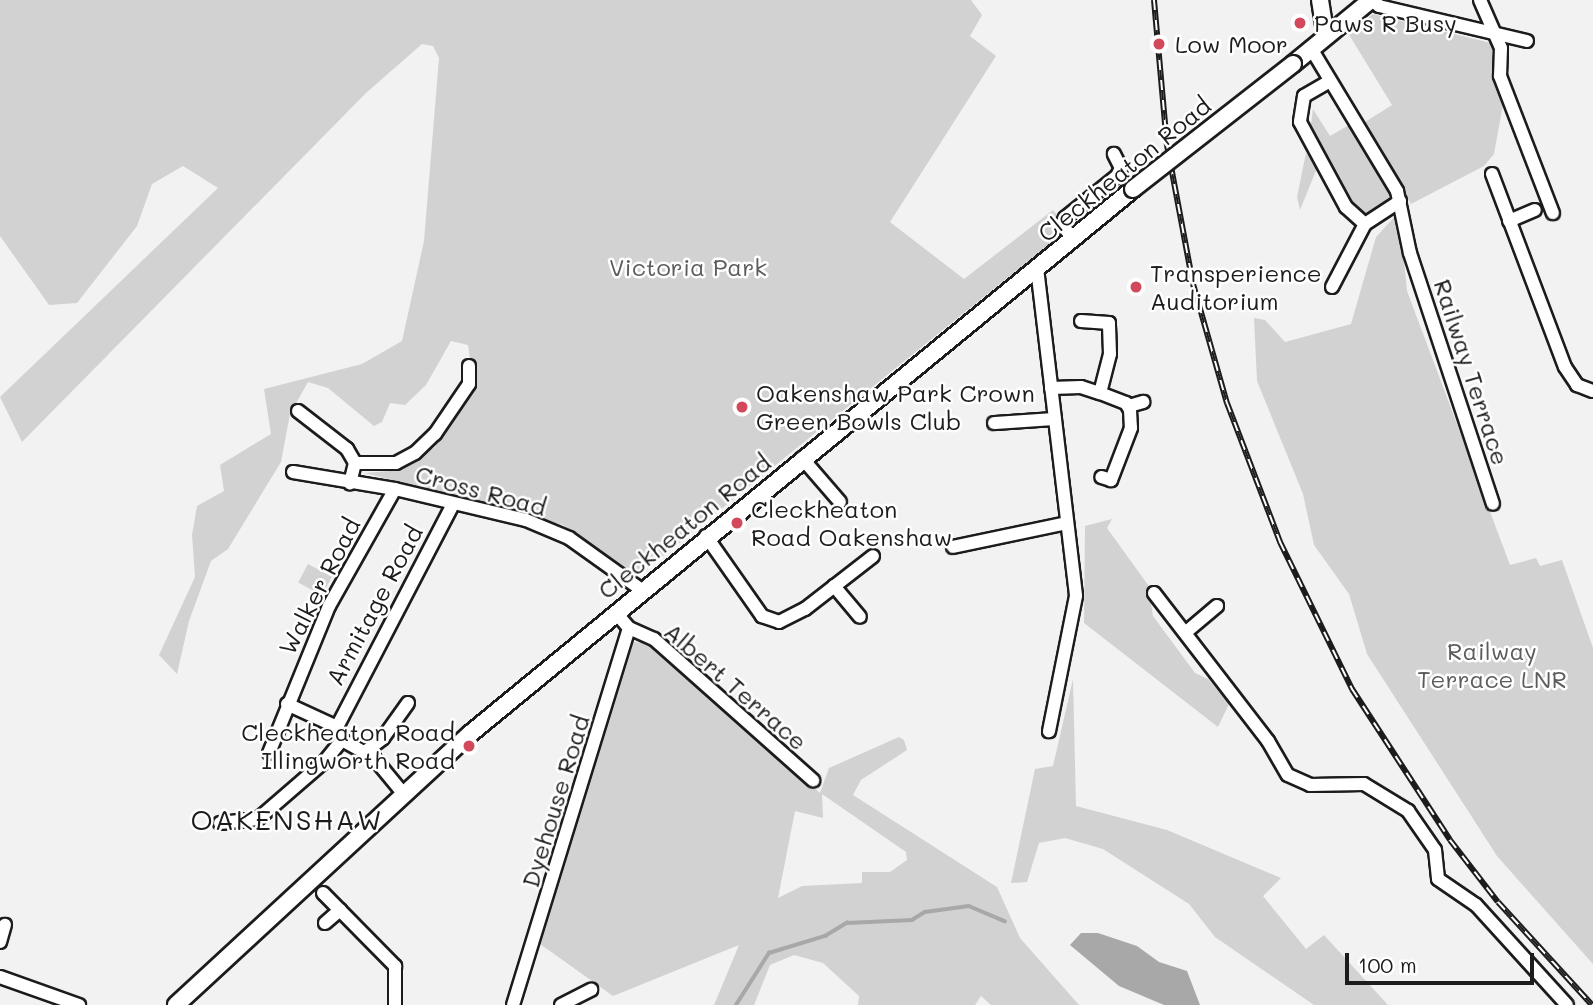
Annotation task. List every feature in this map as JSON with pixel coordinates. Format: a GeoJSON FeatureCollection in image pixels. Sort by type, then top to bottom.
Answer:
{"type":"FeatureCollection","features":[{"type":"Feature","properties":{"kind":"street"},"geometry":{"type":"LineString","coordinates":[[1320,0],[1326,37]]}},
{"type":"Feature","properties":{"kind":"street"},"geometry":{"type":"LineString","coordinates":[[1372,0],[1379,6],[1527,41]]}},
{"type":"Feature","properties":{"kind":"street","name":"Cleckheaton Road"},"geometry":{"type":"LineString","coordinates":[[176,1005],[402,792],[615,612],[1072,238],[1372,0]]}},
{"type":"Feature","properties":{"kind":"street"},"geometry":{"type":"LineString","coordinates":[[1480,0],[1501,48],[1500,76],[1553,213]]}},
{"type":"Feature","properties":{"kind":"street","name":"Railway Terrace"},"geometry":{"type":"LineString","coordinates":[[1312,50],[1400,201],[1410,253],[1493,503]]}},
{"type":"Feature","properties":{"kind":"street"},"geometry":{"type":"LineString","coordinates":[[1330,81],[1304,96],[1300,122],[1346,207],[1365,224]]}},
{"type":"Feature","properties":{"kind":"street"},"geometry":{"type":"LineString","coordinates":[[1072,238],[1062,224],[1065,218],[1117,176],[1121,168],[1114,154]]}},
{"type":"Feature","properties":{"kind":"street"},"geometry":{"type":"LineString","coordinates":[[1492,174],[1564,367],[1577,385],[1593,391]]}},
{"type":"Feature","properties":{"kind":"street"},"geometry":{"type":"LineString","coordinates":[[1332,287],[1365,224],[1400,201]]}},
{"type":"Feature","properties":{"kind":"street"},"geometry":{"type":"LineString","coordinates":[[1509,221],[1535,210]]}},
{"type":"Feature","properties":{"kind":"street"},"geometry":{"type":"LineString","coordinates":[[1037,268],[1076,596],[1049,731]]}},
{"type":"Feature","properties":{"kind":"street"},"geometry":{"type":"LineString","coordinates":[[1081,321],[1109,323],[1110,354],[1100,393]]}},
{"type":"Feature","properties":{"kind":"street"},"geometry":{"type":"LineString","coordinates":[[355,463],[396,463],[415,453],[435,434],[470,384],[469,366]]}},
{"type":"Feature","properties":{"kind":"street"},"geometry":{"type":"LineString","coordinates":[[1051,388],[1081,387],[1129,406],[1143,402]]}},
{"type":"Feature","properties":{"kind":"street"},"geometry":{"type":"LineString","coordinates":[[1101,477],[1111,480],[1130,428],[1129,406]]}},
{"type":"Feature","properties":{"kind":"street"},"geometry":{"type":"LineString","coordinates":[[298,411],[331,433],[355,463]]}},
{"type":"Feature","properties":{"kind":"street"},"geometry":{"type":"LineString","coordinates":[[994,423],[1055,419]]}},
{"type":"Feature","properties":{"kind":"street"},"geometry":{"type":"LineString","coordinates":[[802,458],[840,502]]}},
{"type":"Feature","properties":{"kind":"street"},"geometry":{"type":"LineString","coordinates":[[350,483],[355,463]]}},
{"type":"Feature","properties":{"kind":"street","name":"Cross Road"},"geometry":{"type":"LineString","coordinates":[[293,472],[395,489],[526,520],[569,538],[642,590]]}},
{"type":"Feature","properties":{"kind":"street","name":"Walker Road"},"geometry":{"type":"LineString","coordinates":[[269,753],[287,704],[347,568],[395,489]]}},
{"type":"Feature","properties":{"kind":"street","name":"Armitage Road"},"geometry":{"type":"LineString","coordinates":[[337,727],[453,504]]}},
{"type":"Feature","properties":{"kind":"street"},"geometry":{"type":"LineString","coordinates":[[953,547],[1067,523]]}},
{"type":"Feature","properties":{"kind":"street"},"geometry":{"type":"LineString","coordinates":[[706,536],[762,616],[779,622],[834,586],[873,556]]}},
{"type":"Feature","properties":{"kind":"street"},"geometry":{"type":"LineString","coordinates":[[834,586],[860,617]]}},
{"type":"Feature","properties":{"kind":"street"},"geometry":{"type":"LineString","coordinates":[[1154,593],[1268,741],[1288,775],[1310,785],[1364,783],[1408,811],[1435,850],[1438,879],[1476,905],[1567,1005]]}},
{"type":"Feature","properties":{"kind":"street"},"geometry":{"type":"LineString","coordinates":[[1185,633],[1217,606]]}},
{"type":"Feature","properties":{"kind":"street"},"geometry":{"type":"LineString","coordinates":[[615,612],[629,628]]}},
{"type":"Feature","properties":{"kind":"street","name":"Albert Terrace"},"geometry":{"type":"LineString","coordinates":[[629,628],[654,639],[814,780]]}},
{"type":"Feature","properties":{"kind":"street","name":"Dyehouse Road"},"geometry":{"type":"LineString","coordinates":[[513,1005],[629,628]]}},
{"type":"Feature","properties":{"kind":"street"},"geometry":{"type":"LineString","coordinates":[[366,751],[383,737],[408,703]]}},
{"type":"Feature","properties":{"kind":"street"},"geometry":{"type":"LineString","coordinates":[[287,704],[337,727],[342,740],[366,751],[402,792]]}},
{"type":"Feature","properties":{"kind":"street"},"geometry":{"type":"LineString","coordinates":[[220,823],[258,819],[325,761],[342,740]]}},
{"type":"Feature","properties":{"kind":"street"},"geometry":{"type":"LineString","coordinates":[[323,893],[395,966],[395,1005]]}},
{"type":"Feature","properties":{"kind":"street"},"geometry":{"type":"LineString","coordinates":[[325,923],[340,910]]}},
{"type":"Feature","properties":{"kind":"street"},"geometry":{"type":"LineString","coordinates":[[0,942],[5,925]]}},
{"type":"Feature","properties":{"kind":"street"},"geometry":{"type":"LineString","coordinates":[[0,977],[79,1005]]}},
{"type":"Feature","properties":{"kind":"street"},"geometry":{"type":"LineString","coordinates":[[561,1005],[591,990]]}},
{"type":"Feature","properties":{"kind":"green space","name":"Victoria Park"},"geometry":{"type":"Polygon","coordinates":[[[0,0],[971,0],[982,15],[970,36],[996,56],[890,222],[964,279],[1053,210],[1060,219],[1058,237],[642,573],[634,573],[563,525],[365,473],[401,470],[435,447],[474,387],[468,345],[451,341],[426,385],[405,405],[390,403],[382,422],[374,426],[328,388],[308,382],[290,414],[281,462],[228,549],[211,561],[189,621],[177,674],[159,655],[195,577],[192,535],[197,506],[224,491],[220,465],[271,434],[264,389],[362,364],[402,341],[424,241],[439,58],[433,46],[422,44],[366,93],[22,442],[0,397],[218,188],[183,166],[152,184],[137,226],[77,303],[49,305],[0,236],[0,0]]]}},
{"type":"Feature","properties":{"kind":"green space"},"geometry":{"type":"Polygon","coordinates":[[[1373,14],[1495,44],[1504,99],[1494,154],[1484,166],[1411,204],[1365,122],[1392,105],[1348,33],[1373,14]]]}},
{"type":"Feature","properties":{"kind":"green space"},"geometry":{"type":"Polygon","coordinates":[[[1313,109],[1330,136],[1349,125],[1394,201],[1367,216],[1355,207],[1334,178],[1311,124],[1313,109]]]}},
{"type":"Feature","properties":{"kind":"green space"},"geometry":{"type":"Polygon","coordinates":[[[1306,153],[1317,168],[1300,210],[1297,197],[1306,153]]]}},
{"type":"Feature","properties":{"kind":"green space","name":"Railway Terrace LNR"},"geometry":{"type":"Polygon","coordinates":[[[1399,212],[1407,291],[1510,565],[1536,558],[1540,566],[1562,560],[1593,648],[1593,964],[1497,856],[1367,654],[1349,594],[1314,545],[1303,494],[1257,381],[1254,318],[1265,320],[1285,342],[1351,324],[1376,237],[1399,212]]]}},
{"type":"Feature","properties":{"kind":"green space"},"geometry":{"type":"Polygon","coordinates":[[[1112,519],[1107,528],[1148,585],[1153,616],[1195,673],[1208,679],[1229,704],[1218,727],[1084,623],[1085,526],[1112,519]]]}},
{"type":"Feature","properties":{"kind":"green space"},"geometry":{"type":"Polygon","coordinates":[[[308,564],[332,577],[322,595],[298,583],[308,564]]]}},
{"type":"Feature","properties":{"kind":"green space"},"geometry":{"type":"Polygon","coordinates":[[[633,642],[647,643],[820,793],[829,768],[899,737],[904,740],[907,750],[861,780],[853,795],[997,887],[1020,938],[1079,1005],[991,1005],[981,996],[975,1005],[858,1005],[859,996],[823,963],[794,955],[770,965],[754,1005],[714,1005],[739,945],[613,996],[540,944],[633,642]],[[822,794],[823,818],[795,811],[778,898],[802,886],[862,883],[862,872],[890,872],[907,860],[906,852],[822,794]]]}},
{"type":"Feature","properties":{"kind":"green space"},"geometry":{"type":"Polygon","coordinates":[[[1073,679],[1076,806],[1167,830],[1281,878],[1263,896],[1306,949],[1324,935],[1388,1005],[1314,1005],[1215,937],[1189,904],[1103,849],[1065,838],[1039,843],[1027,882],[1011,883],[1035,769],[1053,766],[1073,679]]]}},
{"type":"Feature","properties":{"kind":"shaded area"},"geometry":{"type":"Polygon","coordinates":[[[1081,933],[1098,933],[1137,946],[1159,962],[1187,971],[1200,1005],[1164,1005],[1119,986],[1070,945],[1081,933]]]}},
{"type":"Feature","properties":{"kind":"waterway"},"geometry":{"type":"LineString","coordinates":[[736,1005],[769,953],[825,936],[847,923],[912,920],[925,912],[969,906],[1005,921]]}},
{"type":"Feature","properties":{"kind":"railway"},"geometry":{"type":"LineString","coordinates":[[1154,0],[1167,145],[1193,284],[1227,403],[1280,542],[1352,689],[1450,840],[1498,902],[1592,1005]]}},
{"type":"Feature","properties":{"kind":"place","name":"Paws R Busy"},"geometry":{"type":"Point","coordinates":[1300,23]}},
{"type":"Feature","properties":{"kind":"place","name":"Low Moor"},"geometry":{"type":"Point","coordinates":[1159,44]}},
{"type":"Feature","properties":{"kind":"place","name":"Transperience Auditorium"},"geometry":{"type":"Point","coordinates":[1136,287]}},
{"type":"Feature","properties":{"kind":"place","name":"Oakenshaw Park Crown Green Bowls Club"},"geometry":{"type":"Point","coordinates":[742,407]}},
{"type":"Feature","properties":{"kind":"place","name":"Cleckheaton Road Oakenshaw"},"geometry":{"type":"Point","coordinates":[737,523]}},
{"type":"Feature","properties":{"kind":"place","name":"Cleckheaton Road Illingworth Road"},"geometry":{"type":"Point","coordinates":[469,746]}},
{"type":"Feature","properties":{"kind":"district","name":"OAKENSHAW"},"geometry":{"type":"Point","coordinates":[287,819]}}]}
